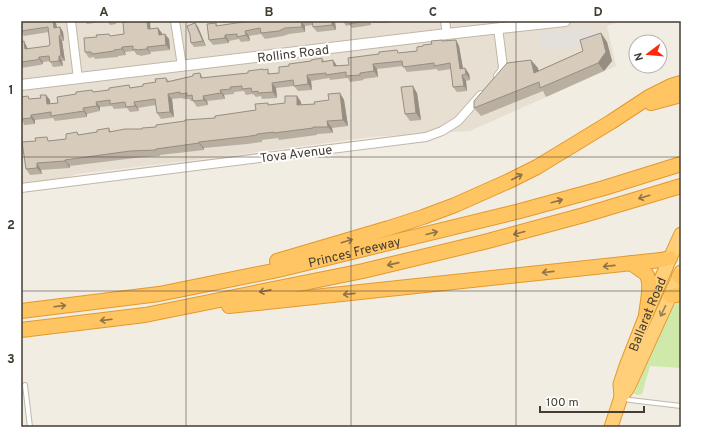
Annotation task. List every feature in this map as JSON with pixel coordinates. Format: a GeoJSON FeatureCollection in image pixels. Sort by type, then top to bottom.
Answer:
{"type":"FeatureCollection","features":[{"type":"Feature","properties":{"kind":"highway"},"geometry":{"type":"LineString","coordinates":[[202,285],[389,228],[455,205],[537,167],[611,122],[648,97],[666,88],[681,83]]}},
{"type":"Feature","properties":{"kind":"highway"},"geometry":{"type":"LineString","coordinates":[[611,122],[652,103],[681,95]]}},
{"type":"Feature","properties":{"kind":"highway","name":"Princes Freeway"},"geometry":{"type":"LineString","coordinates":[[21,312],[159,294],[278,270],[520,211],[604,188],[681,164]]}},
{"type":"Feature","properties":{"kind":"highway","name":"Princes Freeway"},"geometry":{"type":"LineString","coordinates":[[21,330],[145,315],[363,271],[488,241],[584,215],[681,186]]}},
{"type":"Feature","properties":{"kind":"highway","name":"Ballarat Road"},"geometry":{"type":"LineString","coordinates":[[621,397],[620,384],[646,315],[681,234]]}},
{"type":"Feature","properties":{"kind":"highway"},"geometry":{"type":"LineString","coordinates":[[145,315],[670,258],[675,270],[680,275]]}},
{"type":"Feature","properties":{"kind":"highway"},"geometry":{"type":"LineString","coordinates":[[631,263],[644,272],[649,279],[650,288],[646,315]]}},
{"type":"Feature","properties":{"kind":"highway","name":"Ballarat Road"},"geometry":{"type":"LineString","coordinates":[[611,427],[621,397],[628,388],[650,338],[676,295],[680,275]]}},
{"type":"Feature","properties":{"kind":"street"},"geometry":{"type":"LineString","coordinates":[[71,21],[78,79]]}},
{"type":"Feature","properties":{"kind":"street"},"geometry":{"type":"LineString","coordinates":[[175,21],[182,66]]}},
{"type":"Feature","properties":{"kind":"street"},"geometry":{"type":"LineString","coordinates":[[445,21],[447,34]]}},
{"type":"Feature","properties":{"kind":"street","name":"Rollins Road"},"geometry":{"type":"LineString","coordinates":[[21,85],[547,22],[566,21]]}},
{"type":"Feature","properties":{"kind":"street","name":"Tova Avenue"},"geometry":{"type":"LineString","coordinates":[[21,188],[426,137],[442,131],[458,121],[502,71],[503,67],[498,28]]}},
{"type":"Feature","properties":{"kind":"lane"},"geometry":{"type":"LineString","coordinates":[[25,386],[30,427]]}},
{"type":"Feature","properties":{"kind":"lane"},"geometry":{"type":"LineString","coordinates":[[621,397],[630,400],[681,406]]}},
{"type":"Feature","properties":{"kind":"shaded area"},"geometry":{"type":"Polygon","coordinates":[[[21,21],[622,21],[607,26],[616,66],[470,131],[372,137],[77,174],[21,193],[21,21]]]}},
{"type":"Feature","properties":{"kind":"shaded area"},"geometry":{"type":"Polygon","coordinates":[[[596,27],[598,44],[540,50],[538,34],[596,27]]]}},
{"type":"Feature","properties":{"kind":"green space"},"geometry":{"type":"Polygon","coordinates":[[[678,301],[681,301],[681,368],[650,366],[642,394],[637,395],[634,392],[636,391],[665,323],[673,307],[678,301]]]}},
{"type":"Feature","properties":{"kind":"building"},"geometry":{"type":"Polygon","coordinates":[[[21,21],[53,21],[54,28],[60,27],[61,35],[59,36],[61,56],[59,56],[59,61],[50,62],[49,56],[21,62],[21,42],[24,41],[25,49],[50,45],[48,27],[21,31],[21,21]]]}},
{"type":"Feature","properties":{"kind":"building"},"geometry":{"type":"Polygon","coordinates":[[[147,21],[148,29],[158,28],[159,35],[165,34],[166,45],[147,47],[147,49],[137,50],[133,50],[133,46],[122,47],[122,49],[114,51],[92,54],[91,52],[85,52],[84,38],[97,37],[96,35],[109,34],[110,36],[124,34],[123,22],[147,21]]]}},
{"type":"Feature","properties":{"kind":"building"},"geometry":{"type":"Polygon","coordinates":[[[243,21],[301,21],[302,27],[285,28],[279,31],[261,33],[260,28],[245,31],[246,35],[237,37],[237,34],[225,35],[225,38],[209,40],[207,24],[216,23],[216,26],[243,21]]]}},
{"type":"Feature","properties":{"kind":"building"},"geometry":{"type":"Polygon","coordinates":[[[312,21],[332,21],[332,25],[313,27],[312,21]]]}},
{"type":"Feature","properties":{"kind":"building"},"geometry":{"type":"Polygon","coordinates":[[[348,21],[368,21],[349,24],[348,21]]]}},
{"type":"Feature","properties":{"kind":"building"},"geometry":{"type":"Polygon","coordinates":[[[195,23],[203,41],[191,43],[187,26],[195,23]]]}},
{"type":"Feature","properties":{"kind":"building"},"geometry":{"type":"Polygon","coordinates":[[[601,33],[606,52],[598,63],[540,88],[539,82],[474,108],[474,101],[507,63],[531,60],[534,73],[583,51],[580,40],[601,33]]]}},
{"type":"Feature","properties":{"kind":"building"},"geometry":{"type":"Polygon","coordinates":[[[456,40],[460,69],[465,68],[466,74],[462,75],[464,86],[453,87],[450,63],[434,66],[434,63],[403,67],[402,61],[373,64],[374,71],[360,73],[360,75],[346,76],[346,72],[326,75],[326,73],[307,75],[308,84],[294,86],[293,80],[272,83],[273,92],[258,93],[258,91],[252,92],[251,88],[242,89],[242,86],[230,87],[231,89],[220,90],[221,93],[203,96],[204,100],[193,101],[192,95],[187,96],[187,93],[180,94],[180,92],[168,94],[170,112],[157,113],[155,99],[134,102],[135,106],[126,107],[125,102],[110,104],[110,100],[96,102],[97,106],[83,108],[84,111],[51,116],[51,112],[31,115],[31,118],[21,119],[21,97],[28,96],[29,99],[41,98],[40,95],[46,95],[47,104],[58,103],[57,97],[76,94],[76,92],[109,90],[109,88],[129,85],[130,88],[156,82],[155,79],[166,78],[167,82],[200,73],[201,78],[248,73],[248,71],[263,69],[268,69],[268,74],[279,73],[279,67],[322,58],[322,62],[333,60],[334,66],[349,65],[348,58],[397,50],[398,53],[417,51],[417,47],[432,44],[431,41],[456,40]]]}},
{"type":"Feature","properties":{"kind":"building"},"geometry":{"type":"Polygon","coordinates":[[[413,86],[416,113],[405,114],[401,87],[413,86]]]}},
{"type":"Feature","properties":{"kind":"building"},"geometry":{"type":"Polygon","coordinates":[[[340,93],[343,120],[327,121],[328,127],[313,127],[199,142],[156,150],[130,151],[65,161],[37,163],[37,168],[26,169],[22,142],[36,141],[35,138],[47,137],[48,141],[66,139],[66,134],[77,132],[78,135],[97,132],[97,130],[109,128],[109,132],[125,129],[142,129],[185,120],[215,118],[215,116],[256,110],[255,104],[268,103],[268,105],[285,103],[285,96],[297,96],[297,105],[315,104],[314,102],[329,100],[328,94],[340,93]]]}}]}
